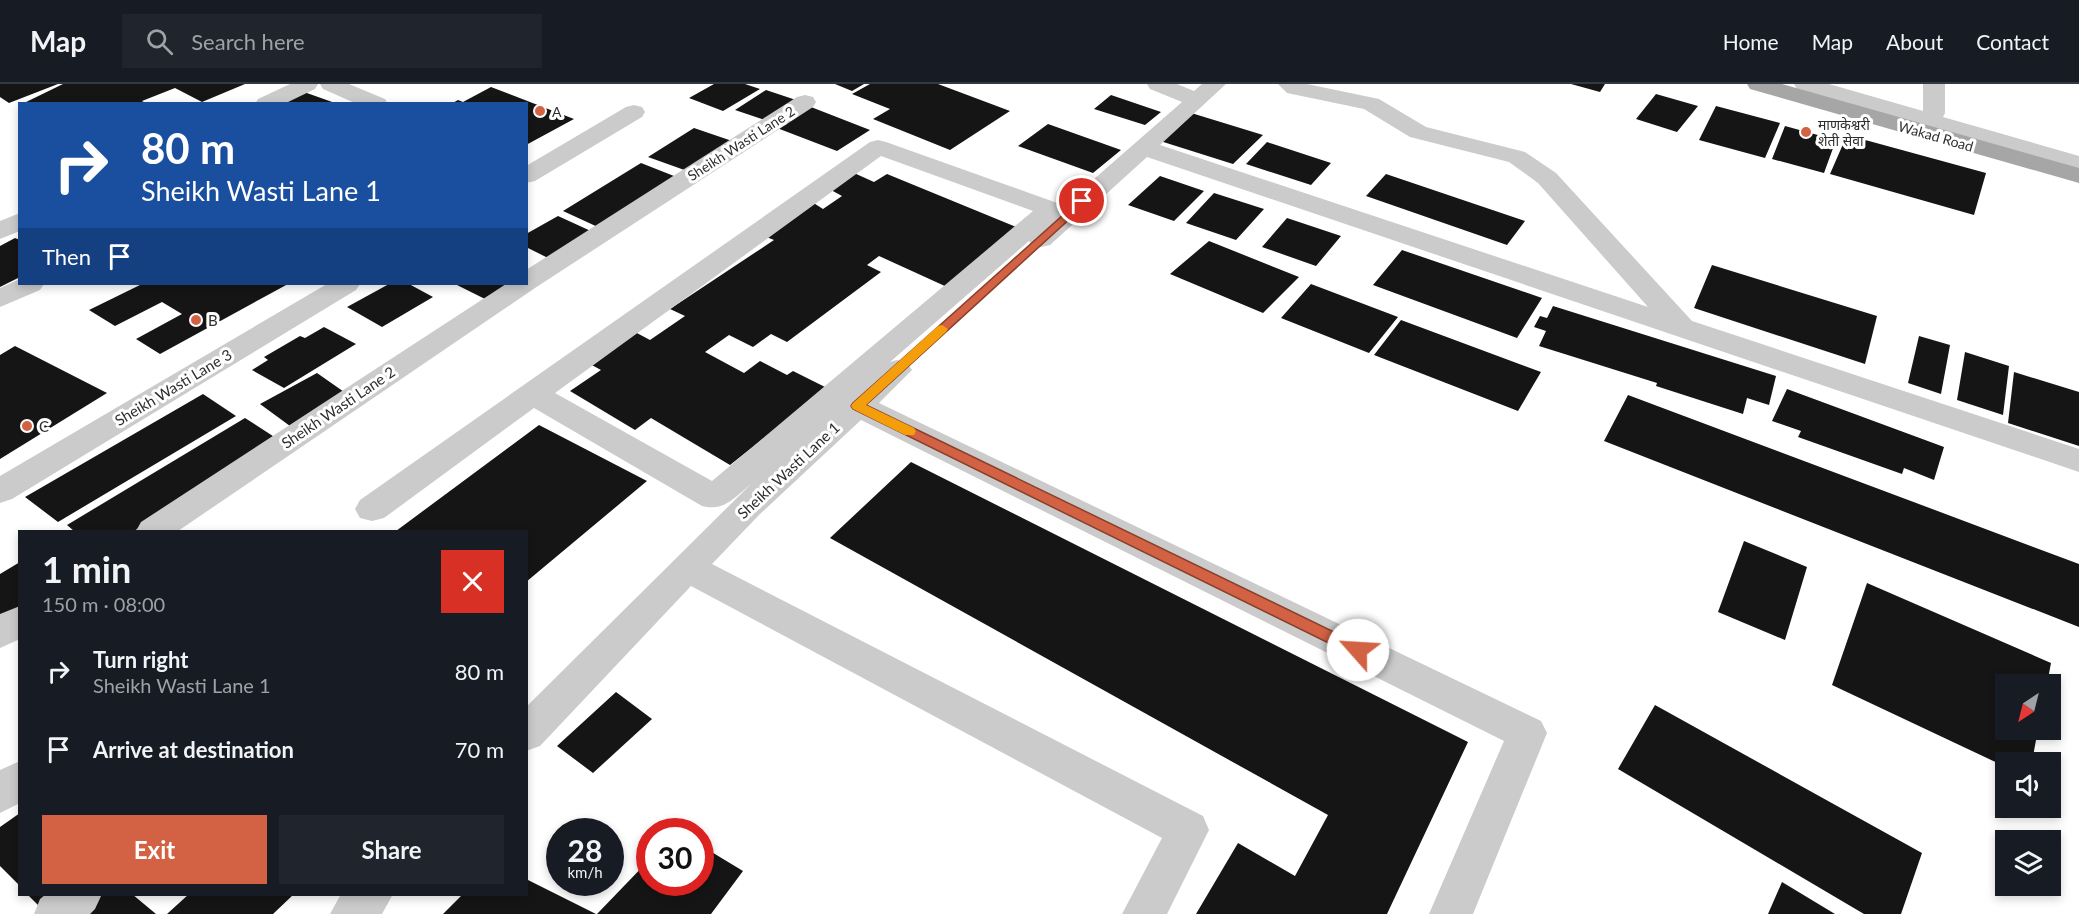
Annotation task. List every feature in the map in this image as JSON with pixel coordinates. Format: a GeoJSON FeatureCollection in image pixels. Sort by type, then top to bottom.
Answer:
{"type":"FeatureCollection","features":[{"type":"Feature","properties":{"kind":"main road","name":"Wakad Road"},"geometry":{"type":"LineString","coordinates":[[1758,84],[2079,176]]}},
{"type":"Feature","properties":{"kind":"main road","name":"Wakad Road"},"geometry":{"type":"LineString","coordinates":[[1830,84],[2079,153]]}},
{"type":"Feature","properties":{"kind":"street"},"geometry":{"type":"LineString","coordinates":[[270,102],[307,84]]}},
{"type":"Feature","properties":{"kind":"street"},"geometry":{"type":"LineString","coordinates":[[331,84],[372,102]]}},
{"type":"Feature","properties":{"kind":"street"},"geometry":{"type":"LineString","coordinates":[[1158,84],[1197,100]]}},
{"type":"Feature","properties":{"kind":"street","name":"Sheikh Wasti Lane 1"},"geometry":{"type":"LineString","coordinates":[[528,732],[688,568],[728,504],[858,406],[1059,212],[1142,147],[1215,84]]}},
{"type":"Feature","properties":{"kind":"street"},"geometry":{"type":"LineString","coordinates":[[1288,84],[1295,88],[1371,104],[1418,132],[1517,157],[1547,178],[1683,329]]}},
{"type":"Feature","properties":{"kind":"street"},"geometry":{"type":"LineString","coordinates":[[1805,84],[2079,163]]}},
{"type":"Feature","properties":{"kind":"street"},"geometry":{"type":"LineString","coordinates":[[1934,84],[1934,113]]}},
{"type":"Feature","properties":{"kind":"street","name":"Sheikh Wasti Lane 2"},"geometry":{"type":"LineString","coordinates":[[528,281],[805,102]]}},
{"type":"Feature","properties":{"kind":"street"},"geometry":{"type":"LineString","coordinates":[[528,175],[634,112]]}},
{"type":"Feature","properties":{"kind":"street"},"geometry":{"type":"LineString","coordinates":[[372,509],[878,147],[1059,212],[728,504],[533,394]]}},
{"type":"Feature","properties":{"kind":"street"},"geometry":{"type":"LineString","coordinates":[[1142,147],[2079,461]]}},
{"type":"Feature","properties":{"kind":"street"},"geometry":{"type":"LineString","coordinates":[[0,231],[18,222]]}},
{"type":"Feature","properties":{"kind":"street"},"geometry":{"type":"LineString","coordinates":[[0,299],[28,285]]}},
{"type":"Feature","properties":{"kind":"street","name":"Sheikh Wasti Lane 3"},"geometry":{"type":"LineString","coordinates":[[0,490],[344,285]]}},
{"type":"Feature","properties":{"kind":"street","name":"Sheikh Wasti Lane 2"},"geometry":{"type":"LineString","coordinates":[[154,530],[522,285]]}},
{"type":"Feature","properties":{"kind":"street"},"geometry":{"type":"LineString","coordinates":[[858,406],[1527,733],[1451,914]]}},
{"type":"Feature","properties":{"kind":"street"},"geometry":{"type":"LineString","coordinates":[[688,568],[1188,830],[1144,914]]}},
{"type":"Feature","properties":{"kind":"street"},"geometry":{"type":"LineString","coordinates":[[0,633],[18,621]]}},
{"type":"Feature","properties":{"kind":"street"},"geometry":{"type":"LineString","coordinates":[[0,794],[18,780]]}},
{"type":"Feature","properties":{"kind":"street"},"geometry":{"type":"LineString","coordinates":[[56,914],[78,896]]}},
{"type":"Feature","properties":{"kind":"street"},"geometry":{"type":"LineString","coordinates":[[352,914],[369,896]]}},
{"type":"Feature","properties":{"kind":"building"},"geometry":{"type":"Polygon","coordinates":[[[0,84],[58,84],[9,103],[0,97],[0,84]]]}},
{"type":"Feature","properties":{"kind":"building"},"geometry":{"type":"Polygon","coordinates":[[[63,84],[245,84],[202,102],[175,88],[142,101],[144,102],[26,102],[63,84]]]}},
{"type":"Feature","properties":{"kind":"building"},"geometry":{"type":"Polygon","coordinates":[[[714,84],[745,84],[760,89],[723,111],[689,98],[714,84]]]}},
{"type":"Feature","properties":{"kind":"building"},"geometry":{"type":"Polygon","coordinates":[[[835,84],[864,84],[852,91],[835,84]]]}},
{"type":"Feature","properties":{"kind":"building"},"geometry":{"type":"Polygon","coordinates":[[[870,84],[938,84],[1010,111],[950,150],[873,119],[890,109],[852,94],[870,84]]]}},
{"type":"Feature","properties":{"kind":"building"},"geometry":{"type":"Polygon","coordinates":[[[1571,84],[1605,84],[1600,92],[1571,84]]]}},
{"type":"Feature","properties":{"kind":"building","name":"A"},"geometry":{"type":"Polygon","coordinates":[[[491,87],[574,119],[528,144],[528,102],[463,102],[491,87]]]}},
{"type":"Feature","properties":{"kind":"building"},"geometry":{"type":"Polygon","coordinates":[[[766,90],[799,101],[768,121],[735,110],[766,90]]]}},
{"type":"Feature","properties":{"kind":"building"},"geometry":{"type":"Polygon","coordinates":[[[304,92],[332,102],[286,102],[304,92]]]}},
{"type":"Feature","properties":{"kind":"building"},"geometry":{"type":"Polygon","coordinates":[[[1656,94],[1698,106],[1677,132],[1636,119],[1656,94]]]}},
{"type":"Feature","properties":{"kind":"building"},"geometry":{"type":"Polygon","coordinates":[[[1111,95],[1161,112],[1145,125],[1094,109],[1111,95]]]}},
{"type":"Feature","properties":{"kind":"building"},"geometry":{"type":"Polygon","coordinates":[[[1716,106],[1780,123],[1765,158],[1699,140],[1716,106]]]}},
{"type":"Feature","properties":{"kind":"building"},"geometry":{"type":"Polygon","coordinates":[[[811,107],[870,130],[837,151],[777,128],[811,107]]]}},
{"type":"Feature","properties":{"kind":"building"},"geometry":{"type":"Polygon","coordinates":[[[1188,112],[1263,135],[1233,164],[1157,140],[1188,112]]]}},
{"type":"Feature","properties":{"kind":"building"},"geometry":{"type":"Polygon","coordinates":[[[1048,124],[1121,150],[1093,173],[1018,146],[1048,124]]]}},
{"type":"Feature","properties":{"kind":"building"},"geometry":{"type":"Polygon","coordinates":[[[1785,126],[1836,140],[1824,173],[1772,159],[1785,126]]]}},
{"type":"Feature","properties":{"kind":"building"},"geometry":{"type":"Polygon","coordinates":[[[694,128],[735,142],[690,172],[648,157],[694,128]]]}},
{"type":"Feature","properties":{"kind":"building"},"geometry":{"type":"Polygon","coordinates":[[[1847,135],[1986,173],[1974,215],[1830,174],[1847,135]]]}},
{"type":"Feature","properties":{"kind":"building"},"geometry":{"type":"Polygon","coordinates":[[[1267,142],[1331,163],[1311,185],[1246,164],[1267,142]]]}},
{"type":"Feature","properties":{"kind":"building"},"geometry":{"type":"Polygon","coordinates":[[[641,163],[679,178],[600,228],[563,211],[641,163]]]}},
{"type":"Feature","properties":{"kind":"building"},"geometry":{"type":"Polygon","coordinates":[[[854,173],[874,182],[887,174],[1021,229],[947,287],[879,256],[867,265],[881,272],[787,342],[771,334],[753,347],[729,335],[705,352],[744,373],[760,361],[787,375],[793,371],[827,388],[730,465],[651,418],[635,430],[570,391],[601,370],[588,363],[635,332],[650,340],[685,316],[670,309],[774,240],[764,236],[812,202],[823,209],[842,196],[831,190],[854,173]]]}},
{"type":"Feature","properties":{"kind":"building"},"geometry":{"type":"Polygon","coordinates":[[[1386,174],[1525,221],[1507,245],[1366,196],[1386,174]]]}},
{"type":"Feature","properties":{"kind":"building"},"geometry":{"type":"Polygon","coordinates":[[[1160,176],[1204,191],[1174,221],[1128,205],[1160,176]]]}},
{"type":"Feature","properties":{"kind":"building"},"geometry":{"type":"Polygon","coordinates":[[[1214,193],[1264,209],[1236,240],[1186,223],[1214,193]]]}},
{"type":"Feature","properties":{"kind":"building"},"geometry":{"type":"Polygon","coordinates":[[[558,216],[593,232],[550,259],[528,248],[528,233],[558,216]]]}},
{"type":"Feature","properties":{"kind":"building"},"geometry":{"type":"Polygon","coordinates":[[[1287,218],[1341,236],[1316,266],[1262,247],[1287,218]]]}},
{"type":"Feature","properties":{"kind":"building"},"geometry":{"type":"Polygon","coordinates":[[[15,238],[18,239],[18,278],[0,287],[0,246],[15,238]]]}},
{"type":"Feature","properties":{"kind":"building"},"geometry":{"type":"Polygon","coordinates":[[[1209,241],[1299,277],[1263,313],[1170,274],[1209,241]]]}},
{"type":"Feature","properties":{"kind":"building"},"geometry":{"type":"Polygon","coordinates":[[[1402,250],[1542,298],[1517,338],[1373,285],[1402,250]]]}},
{"type":"Feature","properties":{"kind":"building"},"geometry":{"type":"Polygon","coordinates":[[[1712,265],[1877,316],[1865,364],[1694,308],[1712,265]]]}},
{"type":"Feature","properties":{"kind":"building"},"geometry":{"type":"Polygon","coordinates":[[[1311,284],[1398,317],[1369,353],[1281,318],[1311,284]]]}},
{"type":"Feature","properties":{"kind":"building","name":"B"},"geometry":{"type":"Polygon","coordinates":[[[140,285],[286,285],[160,354],[136,339],[182,314],[162,302],[115,326],[89,310],[140,285]]]}},
{"type":"Feature","properties":{"kind":"building"},"geometry":{"type":"Polygon","coordinates":[[[387,285],[411,285],[433,297],[382,327],[347,307],[387,285]]]}},
{"type":"Feature","properties":{"kind":"building"},"geometry":{"type":"Polygon","coordinates":[[[457,285],[513,285],[487,300],[457,285]]]}},
{"type":"Feature","properties":{"kind":"building"},"geometry":{"type":"Polygon","coordinates":[[[1553,306],[1776,376],[1769,405],[1747,398],[1743,414],[1656,386],[1657,383],[1539,346],[1546,331],[1534,327],[1540,316],[1547,318],[1553,306]]]}},
{"type":"Feature","properties":{"kind":"building"},"geometry":{"type":"Polygon","coordinates":[[[1401,320],[1541,372],[1518,411],[1374,355],[1401,320]]]}},
{"type":"Feature","properties":{"kind":"building"},"geometry":{"type":"Polygon","coordinates":[[[324,327],[356,344],[284,388],[252,370],[268,360],[264,357],[300,336],[305,338],[324,327]]]}},
{"type":"Feature","properties":{"kind":"building"},"geometry":{"type":"Polygon","coordinates":[[[1919,336],[1950,345],[1941,394],[1908,383],[1919,336]]]}},
{"type":"Feature","properties":{"kind":"building","name":"C"},"geometry":{"type":"Polygon","coordinates":[[[15,346],[107,393],[0,459],[0,355],[15,346]]]}},
{"type":"Feature","properties":{"kind":"building"},"geometry":{"type":"Polygon","coordinates":[[[1965,352],[2009,366],[2003,415],[1957,400],[1965,352]]]}},
{"type":"Feature","properties":{"kind":"building"},"geometry":{"type":"Polygon","coordinates":[[[2014,372],[2079,392],[2079,446],[2008,423],[2014,372]]]}},
{"type":"Feature","properties":{"kind":"building"},"geometry":{"type":"Polygon","coordinates":[[[317,373],[347,394],[290,426],[260,404],[317,373]]]}},
{"type":"Feature","properties":{"kind":"building"},"geometry":{"type":"Polygon","coordinates":[[[1787,389],[1944,447],[1934,480],[1904,468],[1902,474],[1798,437],[1801,431],[1772,421],[1787,389]]]}},
{"type":"Feature","properties":{"kind":"building"},"geometry":{"type":"Polygon","coordinates":[[[203,394],[236,416],[58,522],[25,497],[203,394]]]}},
{"type":"Feature","properties":{"kind":"building"},"geometry":{"type":"Polygon","coordinates":[[[1628,395],[2079,564],[2079,627],[1604,441],[1628,395]]]}},
{"type":"Feature","properties":{"kind":"building"},"geometry":{"type":"Polygon","coordinates":[[[245,418],[279,440],[136,530],[73,530],[67,525],[245,418]]]}},
{"type":"Feature","properties":{"kind":"building"},"geometry":{"type":"Polygon","coordinates":[[[539,425],[647,481],[528,580],[528,530],[397,530],[539,425]]]}},
{"type":"Feature","properties":{"kind":"building"},"geometry":{"type":"Polygon","coordinates":[[[911,462],[1468,742],[1387,914],[1196,914],[1238,843],[1295,876],[1328,815],[830,538],[911,462]]]}},
{"type":"Feature","properties":{"kind":"building"},"geometry":{"type":"Polygon","coordinates":[[[1744,541],[1807,567],[1785,640],[1718,612],[1744,541]]]}},
{"type":"Feature","properties":{"kind":"building"},"geometry":{"type":"Polygon","coordinates":[[[18,563],[18,611],[0,623],[0,574],[18,563]]]}},
{"type":"Feature","properties":{"kind":"building"},"geometry":{"type":"Polygon","coordinates":[[[1867,583],[2051,663],[2049,674],[1995,674],[1995,740],[2036,740],[2034,752],[1995,752],[1995,762],[1832,685],[1867,583]]]}},
{"type":"Feature","properties":{"kind":"building"},"geometry":{"type":"Polygon","coordinates":[[[616,692],[652,719],[593,773],[557,746],[616,692]]]}},
{"type":"Feature","properties":{"kind":"building"},"geometry":{"type":"Polygon","coordinates":[[[1655,705],[1922,853],[1901,914],[1864,914],[1618,769],[1655,705]]]}},
{"type":"Feature","properties":{"kind":"building"},"geometry":{"type":"Polygon","coordinates":[[[18,814],[18,884],[0,866],[0,827],[18,814]]]}},
{"type":"Feature","properties":{"kind":"building"},"geometry":{"type":"Polygon","coordinates":[[[714,853],[743,871],[711,914],[597,914],[614,896],[624,896],[624,886],[636,874],[636,896],[714,896],[714,853]]]}},
{"type":"Feature","properties":{"kind":"building"},"geometry":{"type":"Polygon","coordinates":[[[528,880],[546,889],[546,896],[560,896],[596,914],[443,914],[461,896],[528,896],[528,880]]]}},
{"type":"Feature","properties":{"kind":"building"},"geometry":{"type":"Polygon","coordinates":[[[1782,882],[1835,914],[1768,914],[1782,882]]]}},
{"type":"Feature","properties":{"kind":"building"},"geometry":{"type":"Polygon","coordinates":[[[29,896],[54,896],[40,907],[29,896]]]}},
{"type":"Feature","properties":{"kind":"building"},"geometry":{"type":"Polygon","coordinates":[[[92,896],[134,896],[156,914],[70,914],[92,896]]]}},
{"type":"Feature","properties":{"kind":"building"},"geometry":{"type":"Polygon","coordinates":[[[187,896],[292,896],[273,914],[167,914],[187,896]]]}},
{"type":"Feature","properties":{"kind":"slow traffic"},"geometry":{"type":"LineString","coordinates":[[910,431],[858,406],[942,329]]}},
{"type":"Feature","properties":{"kind":"place","name":"A"},"geometry":{"type":"Point","coordinates":[540,111]}},
{"type":"Feature","properties":{"kind":"place","name":"माणकेश्वरी शेती सेवा"},"geometry":{"type":"Point","coordinates":[1806,132]}},
{"type":"Feature","properties":{"kind":"place","name":"B"},"geometry":{"type":"Point","coordinates":[196,320]}},
{"type":"Feature","properties":{"kind":"place","name":"C"},"geometry":{"type":"Point","coordinates":[27,426]}},
{"type":"Feature","properties":{"kind":"route"},"geometry":{"type":"LineString","coordinates":[[1082,201],[858,406],[1358,650]]}}]}
